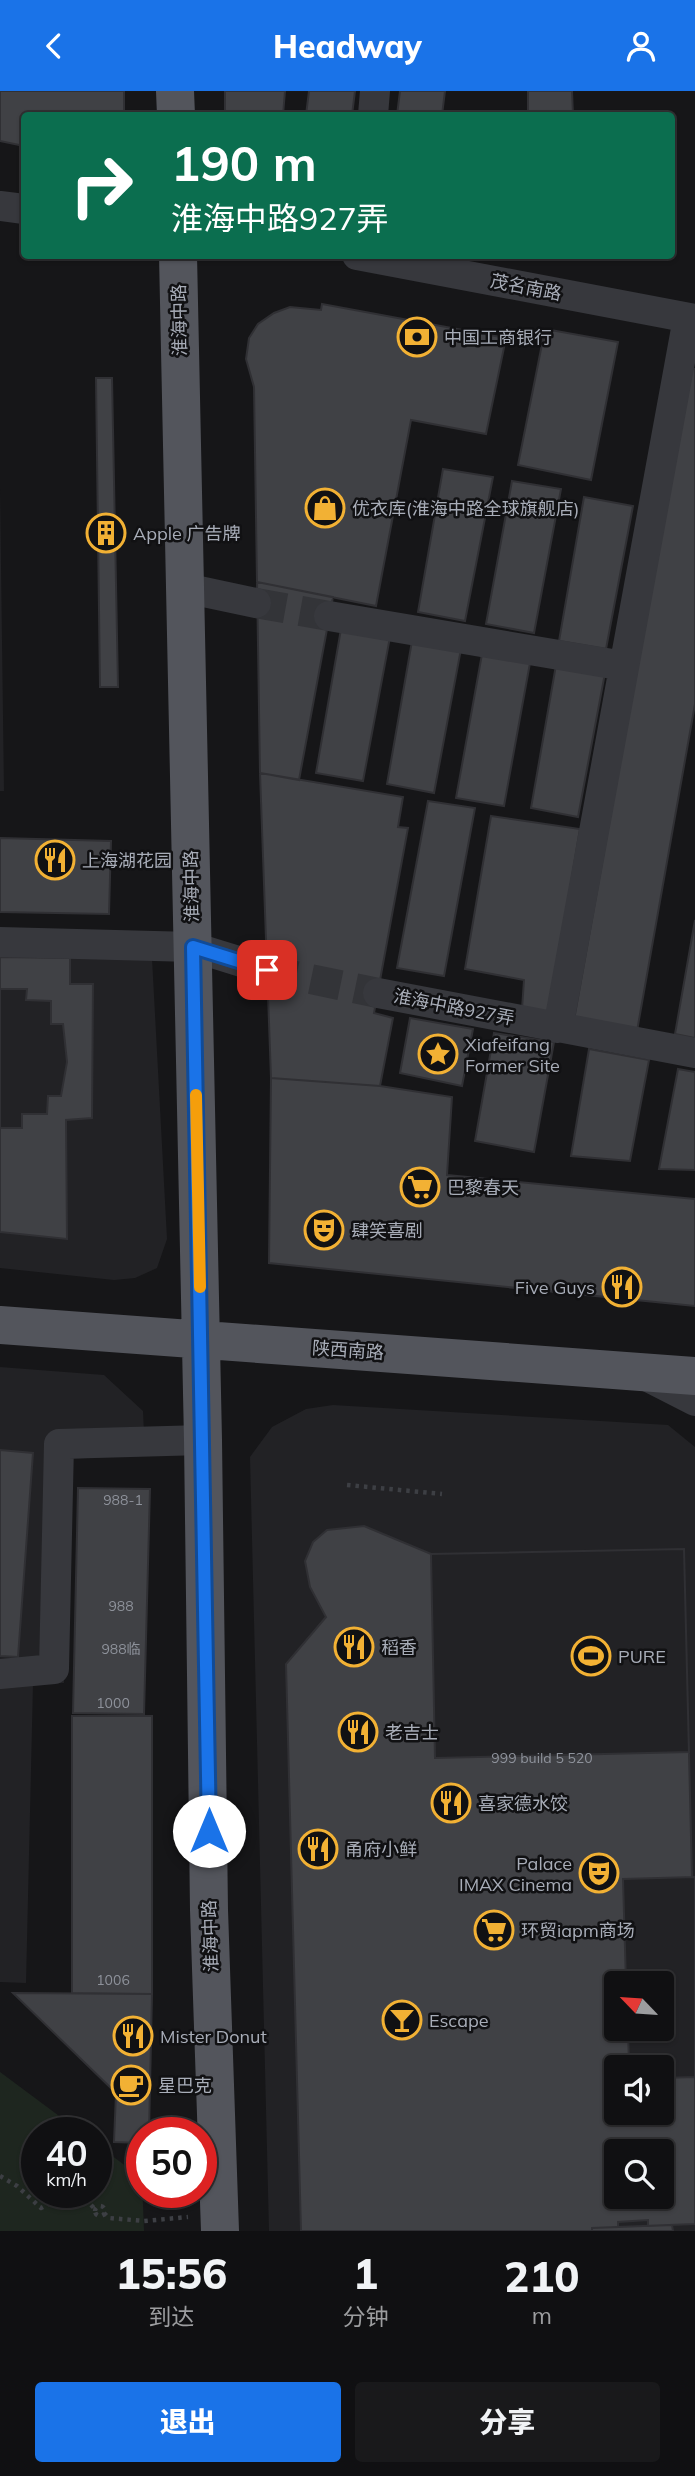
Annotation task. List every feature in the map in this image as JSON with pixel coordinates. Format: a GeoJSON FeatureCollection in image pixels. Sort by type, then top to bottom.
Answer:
{"type":"FeatureCollection","features":[{"type":"Feature","properties":{"kind":"main road"},"geometry":{"type":"LineString","coordinates":[[175,91],[176,112]]}},
{"type":"Feature","properties":{"kind":"main road","name":"淮海中路"},"geometry":{"type":"LineString","coordinates":[[178,259],[203,1440],[209,1910],[220,2223]]}},
{"type":"Feature","properties":{"kind":"main road","name":"陕西南路"},"geometry":{"type":"LineString","coordinates":[[0,1325],[695,1376]]}},
{"type":"Feature","properties":{"kind":"street"},"geometry":{"type":"LineString","coordinates":[[373,112],[375,91]]}},
{"type":"Feature","properties":{"kind":"street"},"geometry":{"type":"LineString","coordinates":[[0,206],[21,208]]}},
{"type":"Feature","properties":{"kind":"street","name":"茂名南路"},"geometry":{"type":"LineString","coordinates":[[374,259],[691,318]]}},
{"type":"Feature","properties":{"kind":"street"},"geometry":{"type":"LineString","coordinates":[[558,1028],[691,318]]}},
{"type":"Feature","properties":{"kind":"street"},"geometry":{"type":"LineString","coordinates":[[185,588],[256,603]]}},
{"type":"Feature","properties":{"kind":"street"},"geometry":{"type":"LineString","coordinates":[[329,616],[624,666]]}},
{"type":"Feature","properties":{"kind":"street"},"geometry":{"type":"LineString","coordinates":[[0,941],[193,947],[267,970]]}},
{"type":"Feature","properties":{"kind":"street","name":"淮海中路927弄"},"geometry":{"type":"LineString","coordinates":[[378,993],[695,1053]]}},
{"type":"Feature","properties":{"kind":"street"},"geometry":{"type":"LineString","coordinates":[[637,1372],[695,1401]]}},
{"type":"Feature","properties":{"kind":"street"},"geometry":{"type":"LineString","coordinates":[[0,1674],[54,1669],[60,1444],[203,1440]]}},
{"type":"Feature","properties":{"kind":"path"},"geometry":{"type":"LineString","coordinates":[[347,1485],[442,1494]]}},
{"type":"Feature","properties":{"kind":"path"},"geometry":{"type":"LineString","coordinates":[[0,2176],[21,2190]]}},
{"type":"Feature","properties":{"kind":"path"},"geometry":{"type":"LineString","coordinates":[[94,2208],[97,2215],[104,2213],[109,2218],[130,2221],[220,2223]]}},
{"type":"Feature","properties":{"kind":"shaded area"},"geometry":{"type":"Polygon","coordinates":[[[0,489],[4,791],[0,791],[0,489]]]}},
{"type":"Feature","properties":{"kind":"shaded area"},"geometry":{"type":"Polygon","coordinates":[[[0,955],[152,958],[167,1239],[157,1268],[135,1278],[114,1280],[0,1268],[0,955]]]}},
{"type":"Feature","properties":{"kind":"shaded area"},"geometry":{"type":"Polygon","coordinates":[[[0,1367],[104,1375],[143,1411],[145,1455],[69,1459],[64,1683],[33,1684],[26,1983],[0,1982],[0,1367]]]}},
{"type":"Feature","properties":{"kind":"shaded area","name":"环贸iapm商场"},"geometry":{"type":"Polygon","coordinates":[[[333,1405],[668,1425],[695,1447],[695,2231],[673,2231],[672,2225],[532,2231],[269,2231],[250,1457],[272,1427],[306,1409],[333,1405]]]}},
{"type":"Feature","properties":{"kind":"shaded area"},"geometry":{"type":"Polygon","coordinates":[[[0,2072],[60,2117],[21,2117],[21,2208],[112,2208],[112,2156],[126,2166],[126,2208],[143,2208],[144,2231],[0,2231],[0,2072]]]}},
{"type":"Feature","properties":{"kind":"building"},"geometry":{"type":"Polygon","coordinates":[[[0,91],[124,91],[124,112],[21,112],[21,145],[0,141],[0,91]]]}},
{"type":"Feature","properties":{"kind":"building"},"geometry":{"type":"Polygon","coordinates":[[[225,91],[285,91],[283,112],[225,112],[225,91]]]}},
{"type":"Feature","properties":{"kind":"building"},"geometry":{"type":"Polygon","coordinates":[[[309,91],[355,91],[352,112],[306,112],[309,91]]]}},
{"type":"Feature","properties":{"kind":"building"},"geometry":{"type":"Polygon","coordinates":[[[400,91],[445,91],[442,112],[397,112],[400,91]]]}},
{"type":"Feature","properties":{"kind":"building"},"geometry":{"type":"Polygon","coordinates":[[[528,91],[572,91],[573,112],[528,112],[528,91]]]}},
{"type":"Feature","properties":{"kind":"building","name":"优衣库(淮海中路全球旗舰店)"},"geometry":{"type":"Polygon","coordinates":[[[322,304],[506,338],[486,434],[411,420],[376,606],[257,582],[254,387],[246,359],[249,338],[258,324],[274,313],[290,307],[321,310],[322,304]]]}},
{"type":"Feature","properties":{"kind":"building"},"geometry":{"type":"Polygon","coordinates":[[[545,329],[618,342],[591,480],[518,465],[545,329]]]}},
{"type":"Feature","properties":{"kind":"building"},"geometry":{"type":"Polygon","coordinates":[[[690,369],[695,369],[695,704],[637,1031],[574,1020],[690,369]]]}},
{"type":"Feature","properties":{"kind":"building","name":"Apple 广告牌"},"geometry":{"type":"Polygon","coordinates":[[[96,378],[112,378],[118,687],[100,687],[96,378]]]}},
{"type":"Feature","properties":{"kind":"building"},"geometry":{"type":"Polygon","coordinates":[[[443,469],[493,477],[465,621],[418,612],[443,469]]]}},
{"type":"Feature","properties":{"kind":"building"},"geometry":{"type":"Polygon","coordinates":[[[512,481],[561,489],[534,633],[486,624],[512,481]]]}},
{"type":"Feature","properties":{"kind":"building"},"geometry":{"type":"Polygon","coordinates":[[[584,497],[633,506],[606,649],[559,641],[584,497]]]}},
{"type":"Feature","properties":{"kind":"building"},"geometry":{"type":"Polygon","coordinates":[[[257,582],[333,597],[299,780],[260,773],[257,582]]]}},
{"type":"Feature","properties":{"kind":"building"},"geometry":{"type":"Polygon","coordinates":[[[341,629],[390,637],[363,781],[316,773],[341,629]]]}},
{"type":"Feature","properties":{"kind":"building"},"geometry":{"type":"Polygon","coordinates":[[[412,641],[461,649],[434,793],[387,784],[412,641]]]}},
{"type":"Feature","properties":{"kind":"building"},"geometry":{"type":"Polygon","coordinates":[[[482,654],[530,663],[504,806],[456,798],[482,654]]]}},
{"type":"Feature","properties":{"kind":"building"},"geometry":{"type":"Polygon","coordinates":[[[556,665],[605,673],[578,817],[531,808],[556,665]]]}},
{"type":"Feature","properties":{"kind":"building"},"geometry":{"type":"Polygon","coordinates":[[[260,773],[403,797],[398,827],[408,828],[374,1013],[393,1018],[380,1086],[271,1078],[260,773]]]}},
{"type":"Feature","properties":{"kind":"building"},"geometry":{"type":"Polygon","coordinates":[[[428,801],[475,808],[444,976],[397,968],[428,801]]]}},
{"type":"Feature","properties":{"kind":"building"},"geometry":{"type":"Polygon","coordinates":[[[491,816],[580,829],[549,1015],[522,1009],[524,980],[465,969],[491,816]]]}},
{"type":"Feature","properties":{"kind":"building"},"geometry":{"type":"Polygon","coordinates":[[[0,838],[111,841],[109,914],[0,912],[0,838]]]}},
{"type":"Feature","properties":{"kind":"building"},"geometry":{"type":"Polygon","coordinates":[[[695,920],[695,1038],[675,1034],[695,920]]]}},
{"type":"Feature","properties":{"kind":"building"},"geometry":{"type":"Polygon","coordinates":[[[0,957],[70,958],[70,984],[93,984],[92,1118],[66,1120],[67,1239],[0,1232],[0,957]]]}},
{"type":"Feature","properties":{"kind":"building"},"geometry":{"type":"Polygon","coordinates":[[[0,989],[27,989],[26,1000],[51,1001],[51,1024],[63,1024],[67,1062],[61,1096],[48,1096],[47,1114],[22,1114],[22,1128],[0,1128],[0,989]]]}},
{"type":"Feature","properties":{"kind":"building"},"geometry":{"type":"Polygon","coordinates":[[[410,1018],[473,1029],[462,1086],[400,1073],[410,1018]]]}},
{"type":"Feature","properties":{"kind":"building"},"geometry":{"type":"Polygon","coordinates":[[[494,1033],[554,1042],[534,1152],[475,1141],[494,1033]]]}},
{"type":"Feature","properties":{"kind":"building"},"geometry":{"type":"Polygon","coordinates":[[[589,1049],[649,1060],[630,1161],[571,1156],[589,1049]]]}},
{"type":"Feature","properties":{"kind":"building"},"geometry":{"type":"Polygon","coordinates":[[[678,1069],[695,1072],[695,1170],[659,1169],[678,1069]]]}},
{"type":"Feature","properties":{"kind":"building","name":"巴黎春天"},"geometry":{"type":"Polygon","coordinates":[[[271,1078],[380,1086],[452,1097],[447,1175],[695,1199],[695,1306],[269,1263],[271,1078]]]}},
{"type":"Feature","properties":{"kind":"building"},"geometry":{"type":"Polygon","coordinates":[[[0,1450],[33,1453],[18,1657],[0,1656],[0,1450]]]}},
{"type":"Feature","properties":{"kind":"building"},"geometry":{"type":"Polygon","coordinates":[[[78,1488],[150,1489],[144,1714],[73,1713],[78,1488]]]}},
{"type":"Feature","properties":{"kind":"building","name":"环贸iapm商场"},"geometry":{"type":"Polygon","coordinates":[[[364,1526],[431,1554],[684,1549],[692,1877],[695,1877],[695,2224],[592,2228],[592,2231],[301,2231],[286,1664],[326,1617],[310,1587],[305,1561],[313,1542],[327,1530],[364,1526]]]}},
{"type":"Feature","properties":{"kind":"building"},"geometry":{"type":"Polygon","coordinates":[[[684,1549],[689,1752],[435,1758],[431,1554],[684,1549]]]}},
{"type":"Feature","properties":{"kind":"building"},"geometry":{"type":"Polygon","coordinates":[[[72,1716],[152,1716],[152,1994],[72,1993],[72,1716]]]}},
{"type":"Feature","properties":{"kind":"building"},"geometry":{"type":"Polygon","coordinates":[[[695,1877],[695,2077],[674,2078],[674,2055],[629,2055],[628,2041],[674,2041],[674,1971],[626,1971],[623,1879],[695,1877]]]}},
{"type":"Feature","properties":{"kind":"building"},"geometry":{"type":"Polygon","coordinates":[[[13,1993],[152,1994],[149,2117],[126,2117],[126,2142],[114,2142],[116,2093],[13,1993]]]}},
{"type":"Feature","properties":{"kind":"building"},"geometry":{"type":"Polygon","coordinates":[[[648,2220],[648,2226],[672,2225],[673,2231],[592,2231],[592,2228],[618,2227],[618,2222],[648,2220]]]}},
{"type":"Feature","properties":{"kind":"tunnel"},"geometry":{"type":"LineString","coordinates":[[256,603],[329,616]]}},
{"type":"Feature","properties":{"kind":"tunnel"},"geometry":{"type":"LineString","coordinates":[[267,970],[378,993]]}},
{"type":"Feature","properties":{"kind":"slow traffic"},"geometry":{"type":"LineString","coordinates":[[196,1095],[200,1287]]}},
{"type":"Feature","properties":{"kind":"place","name":"中国工商银行"},"geometry":{"type":"Point","coordinates":[417,337]}},
{"type":"Feature","properties":{"kind":"place","name":"优衣库(淮海中路全球旗舰店)"},"geometry":{"type":"Point","coordinates":[325,508]}},
{"type":"Feature","properties":{"kind":"place","name":"Apple 广告牌"},"geometry":{"type":"Point","coordinates":[106,533]}},
{"type":"Feature","properties":{"kind":"place","name":"上海湖花园"},"geometry":{"type":"Point","coordinates":[55,860]}},
{"type":"Feature","properties":{"kind":"place","name":"Xiafeifang Former Site"},"geometry":{"type":"Point","coordinates":[438,1054]}},
{"type":"Feature","properties":{"kind":"place","name":"巴黎春天"},"geometry":{"type":"Point","coordinates":[420,1187]}},
{"type":"Feature","properties":{"kind":"place","name":"肆笑喜剧"},"geometry":{"type":"Point","coordinates":[324,1230]}},
{"type":"Feature","properties":{"kind":"place","name":"Five Guys"},"geometry":{"type":"Point","coordinates":[622,1287]}},
{"type":"Feature","properties":{"kind":"place","name":"稻香"},"geometry":{"type":"Point","coordinates":[354,1647]}},
{"type":"Feature","properties":{"kind":"place","name":"PURE"},"geometry":{"type":"Point","coordinates":[591,1656]}},
{"type":"Feature","properties":{"kind":"place","name":"老吉士"},"geometry":{"type":"Point","coordinates":[358,1732]}},
{"type":"Feature","properties":{"kind":"place","name":"喜家德水饺"},"geometry":{"type":"Point","coordinates":[451,1803]}},
{"type":"Feature","properties":{"kind":"place","name":"甬府小鲜"},"geometry":{"type":"Point","coordinates":[318,1849]}},
{"type":"Feature","properties":{"kind":"place","name":"Palace IMAX Cinema"},"geometry":{"type":"Point","coordinates":[599,1873]}},
{"type":"Feature","properties":{"kind":"place","name":"环贸iapm商场"},"geometry":{"type":"Point","coordinates":[494,1930]}},
{"type":"Feature","properties":{"kind":"place","name":"Escape"},"geometry":{"type":"Point","coordinates":[402,2020]}},
{"type":"Feature","properties":{"kind":"place","name":"Mister Donut"},"geometry":{"type":"Point","coordinates":[133,2036]}},
{"type":"Feature","properties":{"kind":"place","name":"星巴克"},"geometry":{"type":"Point","coordinates":[131,2085]}},
{"type":"Feature","properties":{"kind":"route"},"geometry":{"type":"LineString","coordinates":[[209,1831],[193,947],[267,970]]}}]}
